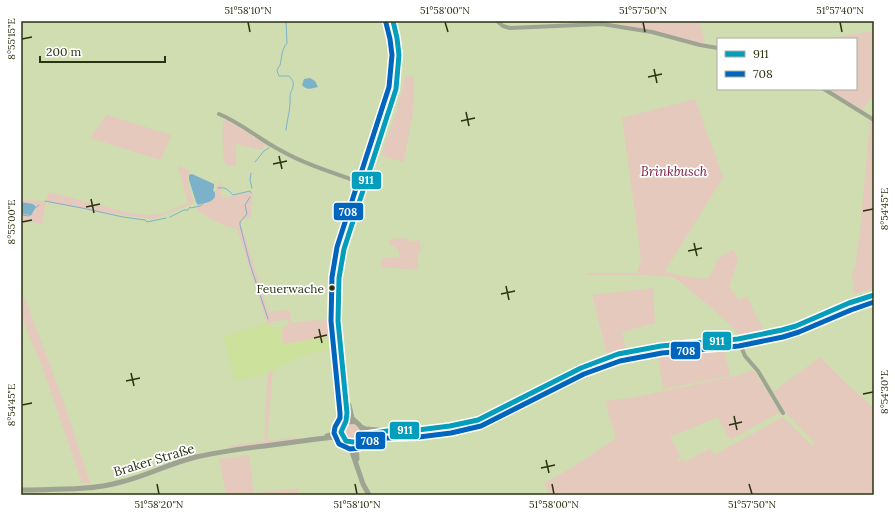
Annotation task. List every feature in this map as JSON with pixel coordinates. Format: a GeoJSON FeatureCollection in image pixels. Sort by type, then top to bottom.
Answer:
{"type":"FeatureCollection","features":[{"type":"Feature","properties":{"kind":"street"},"geometry":{"type":"LineString","coordinates":[[369,495],[363,484],[350,446],[342,436],[342,429],[347,418],[346,393],[337,317],[337,286],[344,249],[392,102],[397,82],[399,65],[398,43],[393,21]]}},
{"type":"Feature","properties":{"kind":"street"},"geometry":{"type":"LineString","coordinates":[[496,21],[503,26],[510,28],[602,24],[652,32],[700,45],[717,48]]}},
{"type":"Feature","properties":{"kind":"street"},"geometry":{"type":"LineString","coordinates":[[826,90],[874,120]]}},
{"type":"Feature","properties":{"kind":"street"},"geometry":{"type":"LineString","coordinates":[[219,114],[229,118],[279,150],[298,160],[365,184]]}},
{"type":"Feature","properties":{"kind":"street"},"geometry":{"type":"LineString","coordinates":[[345,440],[353,443],[366,434],[450,426],[478,420],[581,368],[626,352],[661,346],[738,339],[767,334],[796,326],[874,295]]}},
{"type":"Feature","properties":{"kind":"street"},"geometry":{"type":"LineString","coordinates":[[738,339],[745,356],[758,371],[783,413]]}},
{"type":"Feature","properties":{"kind":"street"},"geometry":{"type":"LineString","coordinates":[[346,393],[352,418],[361,427],[366,429],[387,431]]}},
{"type":"Feature","properties":{"kind":"street"},"geometry":{"type":"LineString","coordinates":[[345,423],[352,421],[356,422]]}},
{"type":"Feature","properties":{"kind":"street"},"geometry":{"type":"LineString","coordinates":[[357,466],[356,448],[360,439],[362,430],[361,427]]}},
{"type":"Feature","properties":{"kind":"street","name":"Braker Straße"},"geometry":{"type":"LineString","coordinates":[[317,439],[337,433],[342,429]]}},
{"type":"Feature","properties":{"kind":"street","name":"Braker Straße"},"geometry":{"type":"LineString","coordinates":[[21,490],[89,488],[133,479],[198,456],[317,439],[335,438],[345,440]]}},
{"type":"Feature","properties":{"kind":"shaded area"},"geometry":{"type":"Polygon","coordinates":[[[271,323],[272,327],[284,327],[281,331],[284,344],[336,336],[338,348],[300,357],[283,365],[273,372],[235,381],[224,336],[271,323]]]}},
{"type":"Feature","properties":{"kind":"green space"},"geometry":{"type":"Polygon","coordinates":[[[613,21],[699,21],[705,42],[704,45],[630,30],[631,26],[613,23],[613,21]]]}},
{"type":"Feature","properties":{"kind":"green space"},"geometry":{"type":"Polygon","coordinates":[[[874,31],[874,93],[863,110],[830,90],[857,90],[857,38],[831,38],[874,31]]]}},
{"type":"Feature","properties":{"kind":"green space"},"geometry":{"type":"Polygon","coordinates":[[[405,76],[414,77],[413,112],[404,162],[381,156],[397,110],[405,76]]]}},
{"type":"Feature","properties":{"kind":"green space","name":"Brinkbusch"},"geometry":{"type":"Polygon","coordinates":[[[695,99],[723,177],[665,271],[682,276],[704,279],[710,277],[717,260],[733,249],[738,260],[729,287],[739,300],[747,297],[764,331],[740,335],[712,308],[674,277],[646,275],[588,275],[587,273],[637,273],[641,258],[622,118],[695,99]]]}},
{"type":"Feature","properties":{"kind":"green space"},"geometry":{"type":"Polygon","coordinates":[[[107,115],[171,135],[161,160],[90,138],[107,115]]]}},
{"type":"Feature","properties":{"kind":"green space"},"geometry":{"type":"Polygon","coordinates":[[[227,120],[265,144],[263,150],[236,144],[236,166],[226,166],[224,161],[223,121],[227,120]]]}},
{"type":"Feature","properties":{"kind":"green space"},"geometry":{"type":"Polygon","coordinates":[[[870,120],[874,122],[874,289],[854,294],[852,274],[855,266],[860,232],[870,120]]]}},
{"type":"Feature","properties":{"kind":"green space"},"geometry":{"type":"Polygon","coordinates":[[[178,166],[190,170],[187,180],[194,203],[153,219],[88,210],[46,202],[42,224],[32,222],[21,223],[21,200],[46,201],[49,192],[129,213],[144,215],[161,214],[188,203],[178,166]]]}},
{"type":"Feature","properties":{"kind":"green space"},"geometry":{"type":"Polygon","coordinates":[[[218,182],[221,183],[222,198],[253,192],[251,217],[240,220],[268,312],[289,310],[292,323],[332,319],[334,336],[283,344],[281,331],[289,323],[288,320],[272,321],[271,323],[267,323],[237,229],[225,226],[199,212],[197,208],[200,202],[210,191],[216,191],[218,182]]]}},
{"type":"Feature","properties":{"kind":"green space"},"geometry":{"type":"Polygon","coordinates":[[[405,238],[412,242],[419,240],[421,248],[418,256],[418,270],[381,267],[382,258],[400,257],[398,249],[389,244],[391,239],[405,238]]]}},
{"type":"Feature","properties":{"kind":"green space"},"geometry":{"type":"Polygon","coordinates":[[[653,288],[655,323],[622,332],[626,349],[607,355],[592,295],[653,288]]]}},
{"type":"Feature","properties":{"kind":"green space"},"geometry":{"type":"Polygon","coordinates":[[[25,298],[63,400],[90,483],[82,483],[44,372],[21,316],[21,299],[25,298]]]}},
{"type":"Feature","properties":{"kind":"green space"},"geometry":{"type":"Polygon","coordinates":[[[723,345],[730,376],[663,389],[657,349],[723,345]]]}},
{"type":"Feature","properties":{"kind":"green space"},"geometry":{"type":"Polygon","coordinates":[[[820,357],[874,408],[874,495],[549,495],[544,483],[573,467],[616,438],[605,401],[630,398],[740,375],[753,370],[780,412],[730,440],[718,417],[670,437],[681,456],[676,461],[678,460],[679,462],[683,459],[685,462],[710,448],[714,455],[783,417],[812,446],[815,443],[786,413],[773,392],[820,357]]]}},
{"type":"Feature","properties":{"kind":"green space"},"geometry":{"type":"Polygon","coordinates":[[[268,372],[273,372],[267,441],[296,437],[296,440],[230,449],[229,446],[264,441],[268,372]]]}},
{"type":"Feature","properties":{"kind":"green space"},"geometry":{"type":"Polygon","coordinates":[[[351,424],[357,426],[359,432],[357,438],[351,440],[345,438],[343,432],[345,426],[351,424]]]}},
{"type":"Feature","properties":{"kind":"green space"},"geometry":{"type":"Polygon","coordinates":[[[249,455],[254,493],[298,488],[299,495],[220,495],[226,493],[219,459],[249,455]]]}},
{"type":"Feature","properties":{"kind":"water"},"geometry":{"type":"Polygon","coordinates":[[[310,78],[315,81],[318,87],[310,89],[305,88],[302,85],[304,79],[310,78]]]}},
{"type":"Feature","properties":{"kind":"water"},"geometry":{"type":"Polygon","coordinates":[[[192,174],[214,184],[213,190],[215,197],[211,201],[198,205],[189,180],[189,175],[192,174]]]}},
{"type":"Feature","properties":{"kind":"water"},"geometry":{"type":"Polygon","coordinates":[[[21,202],[33,204],[36,207],[31,215],[21,214],[21,202]]]}},
{"type":"Feature","properties":{"kind":"waterway"},"geometry":{"type":"LineString","coordinates":[[286,21],[287,43],[277,71],[279,76],[289,76],[293,82],[293,87],[290,94],[290,105],[286,130]]}},
{"type":"Feature","properties":{"kind":"waterway"},"geometry":{"type":"LineString","coordinates":[[255,162],[264,151],[269,148]]}},
{"type":"Feature","properties":{"kind":"waterway"},"geometry":{"type":"LineString","coordinates":[[251,173],[250,180],[252,188]]}},
{"type":"Feature","properties":{"kind":"waterway"},"geometry":{"type":"LineString","coordinates":[[218,188],[226,189],[233,195],[250,191],[251,193]]}},
{"type":"Feature","properties":{"kind":"waterway"},"geometry":{"type":"LineString","coordinates":[[250,197],[245,205],[247,214],[240,222],[240,225],[250,264],[268,319]]}},
{"type":"Feature","properties":{"kind":"waterway"},"geometry":{"type":"LineString","coordinates":[[45,201],[145,220],[147,222],[166,218]]}},
{"type":"Feature","properties":{"kind":"waterway"},"geometry":{"type":"LineString","coordinates":[[170,217],[184,210],[188,210],[190,207],[200,206],[204,203]]}},
{"type":"Feature","properties":{"kind":"waterway"},"geometry":{"type":"LineString","coordinates":[[35,208],[39,205]]}},
{"type":"Feature","properties":{"kind":"waterway"},"geometry":{"type":"LineString","coordinates":[[21,215],[29,216],[32,214]]}},
{"type":"Feature","properties":{"kind":"transit line","name":"911"},"geometry":{"type":"LineString","coordinates":[[393,21],[399,55],[396,89],[344,249],[339,278],[338,321],[347,413],[346,421],[341,432],[346,441],[356,442],[364,435],[368,434],[450,426],[478,420],[581,368],[618,354],[661,346],[738,339],[782,330],[796,326],[849,303],[874,295]]}},
{"type":"Feature","properties":{"kind":"transit line","name":"708"},"geometry":{"type":"LineString","coordinates":[[386,23],[392,55],[389,87],[337,247],[332,277],[331,321],[340,413],[340,418],[335,427],[334,433],[339,444],[350,449],[359,448],[369,441],[451,433],[481,426],[584,374],[620,361],[662,353],[739,346],[783,337],[874,302]]}},
{"type":"Feature","properties":{"kind":"place","name":"Feuerwache"},"geometry":{"type":"Point","coordinates":[332,288]}}]}
